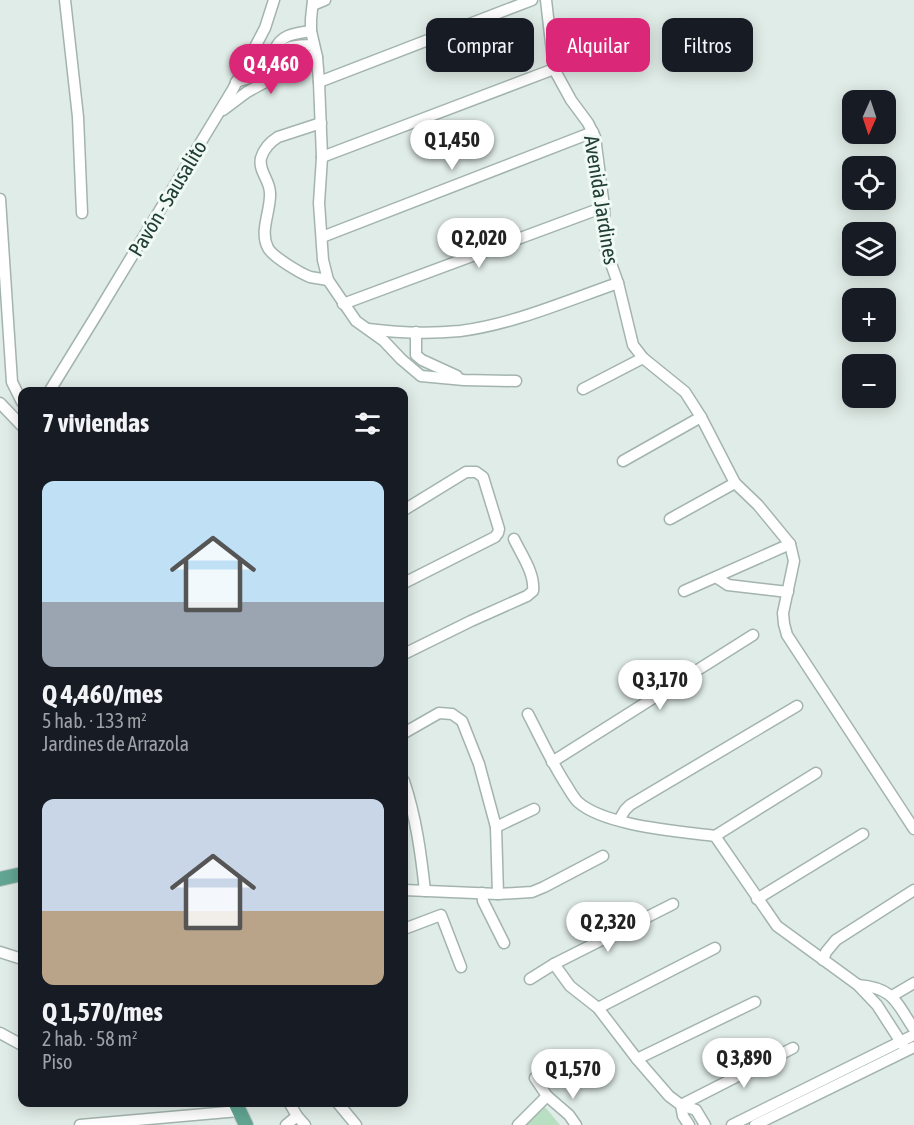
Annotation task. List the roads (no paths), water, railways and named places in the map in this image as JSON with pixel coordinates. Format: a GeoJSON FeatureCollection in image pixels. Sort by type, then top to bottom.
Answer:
{"type":"FeatureCollection","features":[{"type":"Feature","properties":{"kind":"main road"},"geometry":{"type":"LineString","coordinates":[[0,879],[18,875]]}},
{"type":"Feature","properties":{"kind":"main road"},"geometry":{"type":"LineString","coordinates":[[237,1107],[246,1125]]}},
{"type":"Feature","properties":{"kind":"street"},"geometry":{"type":"LineString","coordinates":[[65,0],[78,117],[82,213]]}},
{"type":"Feature","properties":{"kind":"street","name":"Pavón - Sausalito"},"geometry":{"type":"LineString","coordinates":[[52,387],[218,113],[265,28],[274,0]]}},
{"type":"Feature","properties":{"kind":"street"},"geometry":{"type":"LineString","coordinates":[[325,0],[313,2],[311,32],[317,57],[319,82],[322,157],[319,203],[323,260],[328,280],[356,321],[384,341],[422,376],[516,381]]}},
{"type":"Feature","properties":{"kind":"street"},"geometry":{"type":"LineString","coordinates":[[319,82],[532,0]]}},
{"type":"Feature","properties":{"kind":"street","name":"Avenida Jardines"},"geometry":{"type":"LineString","coordinates":[[546,0],[548,18]]}},
{"type":"Feature","properties":{"kind":"street"},"geometry":{"type":"LineString","coordinates":[[234,85],[268,69],[280,40],[297,33],[311,32]]}},
{"type":"Feature","properties":{"kind":"street"},"geometry":{"type":"LineString","coordinates":[[270,79],[282,51],[293,46],[314,45]]}},
{"type":"Feature","properties":{"kind":"street"},"geometry":{"type":"LineString","coordinates":[[218,113],[284,70],[289,55],[295,53],[317,57]]}},
{"type":"Feature","properties":{"kind":"street"},"geometry":{"type":"LineString","coordinates":[[244,67],[256,75]]}},
{"type":"Feature","properties":{"kind":"street"},"geometry":{"type":"LineString","coordinates":[[322,157],[546,72]]}},
{"type":"Feature","properties":{"kind":"street","name":"Avenida Jardines"},"geometry":{"type":"LineString","coordinates":[[556,72],[595,137],[604,207],[605,246],[618,283],[633,345],[643,358],[684,393],[700,417],[735,483],[758,505],[790,544],[794,556],[794,567],[788,592]]}},
{"type":"Feature","properties":{"kind":"street"},"geometry":{"type":"LineString","coordinates":[[234,85],[247,92]]}},
{"type":"Feature","properties":{"kind":"street"},"geometry":{"type":"LineString","coordinates":[[321,123],[278,137],[268,145],[262,157],[261,170],[269,184],[270,192],[265,235],[270,251],[309,276],[328,280]]}},
{"type":"Feature","properties":{"kind":"street"},"geometry":{"type":"LineString","coordinates":[[322,237],[593,132]]}},
{"type":"Feature","properties":{"kind":"street"},"geometry":{"type":"LineString","coordinates":[[0,199],[12,382],[18,394]]}},
{"type":"Feature","properties":{"kind":"street"},"geometry":{"type":"LineString","coordinates":[[343,304],[604,207]]}},
{"type":"Feature","properties":{"kind":"street"},"geometry":{"type":"LineString","coordinates":[[367,328],[396,332],[459,331],[513,320],[618,283]]}},
{"type":"Feature","properties":{"kind":"street"},"geometry":{"type":"LineString","coordinates":[[416,332],[416,355],[464,380]]}},
{"type":"Feature","properties":{"kind":"street"},"geometry":{"type":"LineString","coordinates":[[583,389],[643,358]]}},
{"type":"Feature","properties":{"kind":"street"},"geometry":{"type":"LineString","coordinates":[[0,403],[18,422]]}},
{"type":"Feature","properties":{"kind":"street"},"geometry":{"type":"LineString","coordinates":[[623,461],[700,417]]}},
{"type":"Feature","properties":{"kind":"street"},"geometry":{"type":"LineString","coordinates":[[408,508],[466,472],[472,471],[483,477],[498,532],[490,540],[408,581]]}},
{"type":"Feature","properties":{"kind":"street"},"geometry":{"type":"LineString","coordinates":[[670,519],[735,483]]}},
{"type":"Feature","properties":{"kind":"street"},"geometry":{"type":"LineString","coordinates":[[408,652],[527,596],[533,591],[534,584],[531,575],[514,539]]}},
{"type":"Feature","properties":{"kind":"street"},"geometry":{"type":"LineString","coordinates":[[684,591],[790,544]]}},
{"type":"Feature","properties":{"kind":"street"},"geometry":{"type":"LineString","coordinates":[[716,577],[728,585],[788,592],[783,613],[787,635],[914,829]]}},
{"type":"Feature","properties":{"kind":"street"},"geometry":{"type":"LineString","coordinates":[[552,762],[753,635]]}},
{"type":"Feature","properties":{"kind":"street"},"geometry":{"type":"LineString","coordinates":[[620,820],[630,805],[797,706]]}},
{"type":"Feature","properties":{"kind":"street"},"geometry":{"type":"LineString","coordinates":[[408,731],[439,713],[447,713],[462,721],[479,764],[496,827],[498,894]]}},
{"type":"Feature","properties":{"kind":"street"},"geometry":{"type":"LineString","coordinates":[[528,714],[552,762],[576,800],[589,810],[604,817],[639,825],[715,836],[816,773]]}},
{"type":"Feature","properties":{"kind":"street"},"geometry":{"type":"LineString","coordinates":[[408,794],[421,854],[425,891]]}},
{"type":"Feature","properties":{"kind":"street"},"geometry":{"type":"LineString","coordinates":[[496,827],[534,809]]}},
{"type":"Feature","properties":{"kind":"street"},"geometry":{"type":"LineString","coordinates":[[758,898],[863,834]]}},
{"type":"Feature","properties":{"kind":"street"},"geometry":{"type":"LineString","coordinates":[[715,836],[777,926],[858,985],[877,1005],[907,1046]]}},
{"type":"Feature","properties":{"kind":"street"},"geometry":{"type":"LineString","coordinates":[[408,890],[498,894],[532,892],[603,856]]}},
{"type":"Feature","properties":{"kind":"street"},"geometry":{"type":"LineString","coordinates":[[823,960],[826,952],[836,940],[914,890]]}},
{"type":"Feature","properties":{"kind":"street"},"geometry":{"type":"LineString","coordinates":[[482,893],[483,902],[504,943]]}},
{"type":"Feature","properties":{"kind":"street"},"geometry":{"type":"LineString","coordinates":[[530,980],[554,964],[673,904]]}},
{"type":"Feature","properties":{"kind":"street"},"geometry":{"type":"LineString","coordinates":[[408,927],[441,915],[461,967]]}},
{"type":"Feature","properties":{"kind":"street"},"geometry":{"type":"LineString","coordinates":[[598,1008],[715,948]]}},
{"type":"Feature","properties":{"kind":"street"},"geometry":{"type":"LineString","coordinates":[[0,952],[18,958]]}},
{"type":"Feature","properties":{"kind":"street"},"geometry":{"type":"LineString","coordinates":[[554,964],[570,986],[598,1008],[669,1096],[681,1105],[696,1110],[705,1125]]}},
{"type":"Feature","properties":{"kind":"street"},"geometry":{"type":"LineString","coordinates":[[892,996],[914,983]]}},
{"type":"Feature","properties":{"kind":"street"},"geometry":{"type":"LineString","coordinates":[[858,985],[876,988],[892,996],[914,1029]]}},
{"type":"Feature","properties":{"kind":"street"},"geometry":{"type":"LineString","coordinates":[[637,1059],[755,1002]]}},
{"type":"Feature","properties":{"kind":"street"},"geometry":{"type":"LineString","coordinates":[[0,1033],[18,1043]]}},
{"type":"Feature","properties":{"kind":"street"},"geometry":{"type":"LineString","coordinates":[[755,1125],[907,1046],[914,1035]]}},
{"type":"Feature","properties":{"kind":"street"},"geometry":{"type":"LineString","coordinates":[[732,1125],[907,1046]]}},
{"type":"Feature","properties":{"kind":"street"},"geometry":{"type":"LineString","coordinates":[[681,1105],[793,1048]]}},
{"type":"Feature","properties":{"kind":"street"},"geometry":{"type":"LineString","coordinates":[[535,1078],[547,1096],[569,1115],[576,1125]]}},
{"type":"Feature","properties":{"kind":"street"},"geometry":{"type":"LineString","coordinates":[[518,1125],[547,1096]]}},
{"type":"Feature","properties":{"kind":"street"},"geometry":{"type":"LineString","coordinates":[[681,1105],[688,1125]]}},
{"type":"Feature","properties":{"kind":"street"},"geometry":{"type":"LineString","coordinates":[[80,1125],[237,1107]]}},
{"type":"Feature","properties":{"kind":"street"},"geometry":{"type":"LineString","coordinates":[[292,1107],[305,1125]]}},
{"type":"Feature","properties":{"kind":"street"},"geometry":{"type":"LineString","coordinates":[[341,1107],[356,1125]]}},
{"type":"Feature","properties":{"kind":"street"},"geometry":{"type":"LineString","coordinates":[[285,1125],[297,1116]]}}]}
